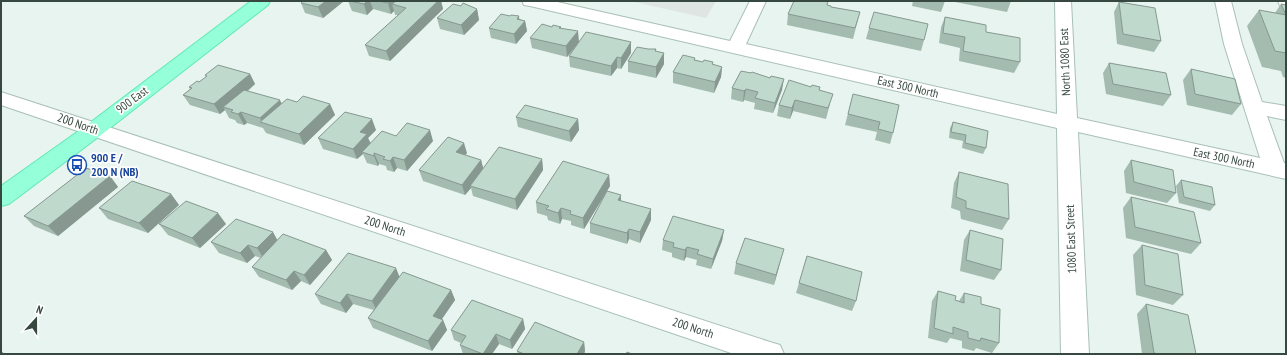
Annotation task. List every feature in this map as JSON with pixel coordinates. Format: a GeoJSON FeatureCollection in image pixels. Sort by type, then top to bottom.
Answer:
{"type":"FeatureCollection","features":[{"type":"Feature","properties":{"kind":"main road","name":"900 East"},"geometry":{"type":"LineString","coordinates":[[1,198],[94,130],[262,1]]}},
{"type":"Feature","properties":{"kind":"street","name":"East 300 North"},"geometry":{"type":"LineString","coordinates":[[530,1],[577,6],[735,48],[1280,170]]}},
{"type":"Feature","properties":{"kind":"street"},"geometry":{"type":"LineString","coordinates":[[735,48],[758,1]]}},
{"type":"Feature","properties":{"kind":"street","name":"North 1080 East"},"geometry":{"type":"LineString","coordinates":[[1063,1],[1067,123]]}},
{"type":"Feature","properties":{"kind":"street"},"geometry":{"type":"LineString","coordinates":[[1223,1],[1233,44],[1254,107],[1280,170]]}},
{"type":"Feature","properties":{"kind":"street","name":"200 North"},"geometry":{"type":"LineString","coordinates":[[1,98],[770,354]]}},
{"type":"Feature","properties":{"kind":"street"},"geometry":{"type":"LineString","coordinates":[[1254,107],[1286,113]]}},
{"type":"Feature","properties":{"kind":"street","name":"1080 East Street"},"geometry":{"type":"LineString","coordinates":[[1067,123],[1075,354]]}},
{"type":"Feature","properties":{"kind":"shaded area"},"geometry":{"type":"Polygon","coordinates":[[[630,1],[716,1],[706,18],[630,1]]]}},
{"type":"Feature","properties":{"kind":"building"},"geometry":{"type":"Polygon","coordinates":[[[303,1],[326,1],[318,7],[301,3],[303,1]]]}},
{"type":"Feature","properties":{"kind":"building"},"geometry":{"type":"Polygon","coordinates":[[[350,1],[367,1],[364,4],[350,1]]]}},
{"type":"Feature","properties":{"kind":"building"},"geometry":{"type":"Polygon","coordinates":[[[378,1],[390,1],[388,3],[378,1]]]}},
{"type":"Feature","properties":{"kind":"building"},"geometry":{"type":"Polygon","coordinates":[[[396,1],[438,1],[386,51],[365,45],[406,8],[392,4],[396,1]]]}},
{"type":"Feature","properties":{"kind":"building"},"geometry":{"type":"Polygon","coordinates":[[[794,1],[828,1],[827,5],[831,7],[860,12],[855,28],[788,14],[794,1]]]}},
{"type":"Feature","properties":{"kind":"building"},"geometry":{"type":"Polygon","coordinates":[[[1119,2],[1155,8],[1161,41],[1123,34],[1119,2]]]}},
{"type":"Feature","properties":{"kind":"building"},"geometry":{"type":"Polygon","coordinates":[[[463,3],[477,9],[461,25],[437,18],[453,4],[461,6],[463,3]]]}},
{"type":"Feature","properties":{"kind":"building"},"geometry":{"type":"Polygon","coordinates":[[[1281,4],[1286,5],[1286,15],[1281,4]]]}},
{"type":"Feature","properties":{"kind":"building"},"geometry":{"type":"Polygon","coordinates":[[[1259,10],[1286,15],[1286,53],[1275,51],[1259,10]]]}},
{"type":"Feature","properties":{"kind":"building"},"geometry":{"type":"Polygon","coordinates":[[[874,12],[928,24],[924,40],[869,28],[874,12]]]}},
{"type":"Feature","properties":{"kind":"building"},"geometry":{"type":"Polygon","coordinates":[[[501,14],[519,16],[517,19],[525,21],[514,34],[489,28],[501,14]]]}},
{"type":"Feature","properties":{"kind":"building"},"geometry":{"type":"Polygon","coordinates":[[[945,17],[986,25],[986,32],[1020,38],[1020,62],[963,51],[965,37],[943,33],[945,17]]]}},
{"type":"Feature","properties":{"kind":"building"},"geometry":{"type":"Polygon","coordinates":[[[542,24],[578,31],[566,46],[530,38],[542,24]]]}},
{"type":"Feature","properties":{"kind":"building"},"geometry":{"type":"Polygon","coordinates":[[[586,32],[631,42],[621,58],[617,57],[611,66],[569,56],[586,32]]]}},
{"type":"Feature","properties":{"kind":"building"},"geometry":{"type":"Polygon","coordinates":[[[637,47],[656,49],[655,51],[664,53],[656,67],[628,61],[637,47]]]}},
{"type":"Feature","properties":{"kind":"building"},"geometry":{"type":"Polygon","coordinates":[[[683,55],[695,58],[694,60],[713,62],[712,64],[722,67],[715,82],[673,72],[683,55]]]}},
{"type":"Feature","properties":{"kind":"building"},"geometry":{"type":"Polygon","coordinates":[[[1109,63],[1166,73],[1171,95],[1113,84],[1109,63]]]}},
{"type":"Feature","properties":{"kind":"building"},"geometry":{"type":"Polygon","coordinates":[[[218,65],[250,74],[214,104],[183,95],[192,88],[189,87],[207,76],[205,75],[218,65]]]}},
{"type":"Feature","properties":{"kind":"building"},"geometry":{"type":"Polygon","coordinates":[[[1191,69],[1235,79],[1241,104],[1195,94],[1191,69]]]}},
{"type":"Feature","properties":{"kind":"building"},"geometry":{"type":"Polygon","coordinates":[[[741,71],[752,72],[770,78],[771,76],[784,79],[775,103],[755,98],[758,92],[732,88],[741,71]]]}},
{"type":"Feature","properties":{"kind":"building"},"geometry":{"type":"Polygon","coordinates":[[[789,80],[811,87],[812,85],[820,87],[819,90],[833,94],[828,108],[795,100],[792,108],[779,105],[789,80]]]}},
{"type":"Feature","properties":{"kind":"building"},"geometry":{"type":"Polygon","coordinates":[[[244,90],[280,100],[260,118],[241,112],[238,114],[231,112],[233,110],[223,107],[244,90]]]}},
{"type":"Feature","properties":{"kind":"building"},"geometry":{"type":"Polygon","coordinates":[[[853,94],[899,105],[893,133],[878,129],[880,122],[848,114],[853,94]]]}},
{"type":"Feature","properties":{"kind":"building"},"geometry":{"type":"Polygon","coordinates":[[[303,96],[330,104],[299,134],[260,122],[287,99],[297,102],[303,96]]]}},
{"type":"Feature","properties":{"kind":"building"},"geometry":{"type":"Polygon","coordinates":[[[525,105],[578,119],[569,131],[516,117],[525,105]]]}},
{"type":"Feature","properties":{"kind":"building"},"geometry":{"type":"Polygon","coordinates":[[[345,112],[372,119],[360,132],[367,134],[353,149],[318,138],[345,112]]]}},
{"type":"Feature","properties":{"kind":"building"},"geometry":{"type":"Polygon","coordinates":[[[953,122],[988,131],[986,148],[965,143],[966,135],[951,132],[953,122]]]}},
{"type":"Feature","properties":{"kind":"building"},"geometry":{"type":"Polygon","coordinates":[[[407,123],[430,130],[404,160],[393,157],[390,161],[383,159],[385,157],[374,153],[374,156],[362,152],[382,131],[396,136],[407,123]]]}},
{"type":"Feature","properties":{"kind":"building"},"geometry":{"type":"Polygon","coordinates":[[[448,137],[464,143],[456,152],[481,160],[462,185],[419,170],[448,137]]]}},
{"type":"Feature","properties":{"kind":"building"},"geometry":{"type":"Polygon","coordinates":[[[499,147],[542,159],[515,199],[470,186],[499,147]]]}},
{"type":"Feature","properties":{"kind":"building"},"geometry":{"type":"Polygon","coordinates":[[[1131,160],[1173,170],[1176,193],[1134,182],[1131,160]]]}},
{"type":"Feature","properties":{"kind":"building"},"geometry":{"type":"Polygon","coordinates":[[[563,161],[609,175],[583,218],[570,214],[571,211],[561,208],[558,213],[546,209],[549,206],[536,202],[563,161]]]}},
{"type":"Feature","properties":{"kind":"building"},"geometry":{"type":"Polygon","coordinates":[[[86,168],[110,176],[48,226],[24,216],[86,168]]]}},
{"type":"Feature","properties":{"kind":"building"},"geometry":{"type":"Polygon","coordinates":[[[959,172],[1008,184],[1009,219],[966,208],[966,201],[956,197],[959,172]]]}},
{"type":"Feature","properties":{"kind":"building"},"geometry":{"type":"Polygon","coordinates":[[[1181,180],[1212,187],[1215,205],[1184,197],[1181,180]]]}},
{"type":"Feature","properties":{"kind":"building"},"geometry":{"type":"Polygon","coordinates":[[[132,181],[171,194],[139,223],[99,208],[132,181]]]}},
{"type":"Feature","properties":{"kind":"building"},"geometry":{"type":"Polygon","coordinates":[[[607,191],[621,195],[618,200],[651,209],[640,232],[629,229],[627,233],[590,223],[607,191]]]}},
{"type":"Feature","properties":{"kind":"building"},"geometry":{"type":"Polygon","coordinates":[[[1131,197],[1194,212],[1201,243],[1135,227],[1131,197]]]}},
{"type":"Feature","properties":{"kind":"building"},"geometry":{"type":"Polygon","coordinates":[[[186,201],[218,213],[192,238],[159,224],[186,201]]]}},
{"type":"Feature","properties":{"kind":"building"},"geometry":{"type":"Polygon","coordinates":[[[673,216],[724,230],[713,259],[697,254],[699,250],[687,247],[685,250],[673,247],[674,243],[663,240],[673,216]]]}},
{"type":"Feature","properties":{"kind":"building"},"geometry":{"type":"Polygon","coordinates":[[[236,219],[273,232],[257,248],[248,245],[240,253],[211,242],[236,219]]]}},
{"type":"Feature","properties":{"kind":"building"},"geometry":{"type":"Polygon","coordinates":[[[970,230],[1003,239],[1001,270],[966,260],[970,230]]]}},
{"type":"Feature","properties":{"kind":"building"},"geometry":{"type":"Polygon","coordinates":[[[283,234],[326,250],[304,275],[294,271],[286,280],[252,267],[283,234]]]}},
{"type":"Feature","properties":{"kind":"building"},"geometry":{"type":"Polygon","coordinates":[[[745,238],[784,249],[776,275],[736,263],[745,238]]]}},
{"type":"Feature","properties":{"kind":"building"},"geometry":{"type":"Polygon","coordinates":[[[1142,245],[1178,254],[1183,295],[1145,285],[1142,245]]]}},
{"type":"Feature","properties":{"kind":"building"},"geometry":{"type":"Polygon","coordinates":[[[348,253],[396,268],[372,301],[347,294],[340,303],[315,294],[348,253]]]}},
{"type":"Feature","properties":{"kind":"building"},"geometry":{"type":"Polygon","coordinates":[[[807,256],[862,272],[856,301],[799,283],[807,256]]]}},
{"type":"Feature","properties":{"kind":"building"},"geometry":{"type":"Polygon","coordinates":[[[403,272],[451,290],[433,316],[443,320],[428,341],[368,318],[403,272]]]}},
{"type":"Feature","properties":{"kind":"building"},"geometry":{"type":"Polygon","coordinates":[[[938,291],[956,296],[955,300],[964,303],[964,293],[981,297],[981,304],[1000,309],[999,343],[981,338],[980,341],[968,338],[968,332],[953,327],[953,334],[934,328],[938,291]]]}},
{"type":"Feature","properties":{"kind":"building"},"geometry":{"type":"Polygon","coordinates":[[[472,300],[523,319],[510,340],[496,334],[483,354],[460,345],[466,336],[451,330],[472,300]]]}},
{"type":"Feature","properties":{"kind":"building"},"geometry":{"type":"Polygon","coordinates":[[[1146,304],[1188,315],[1196,354],[1154,353],[1146,304]]]}},
{"type":"Feature","properties":{"kind":"building"},"geometry":{"type":"Polygon","coordinates":[[[535,322],[584,342],[577,354],[524,354],[517,351],[535,322]]]}},
{"type":"Feature","properties":{"kind":"place","name":"900 E / 200 N (NB)"},"geometry":{"type":"Point","coordinates":[77,165]}}]}
